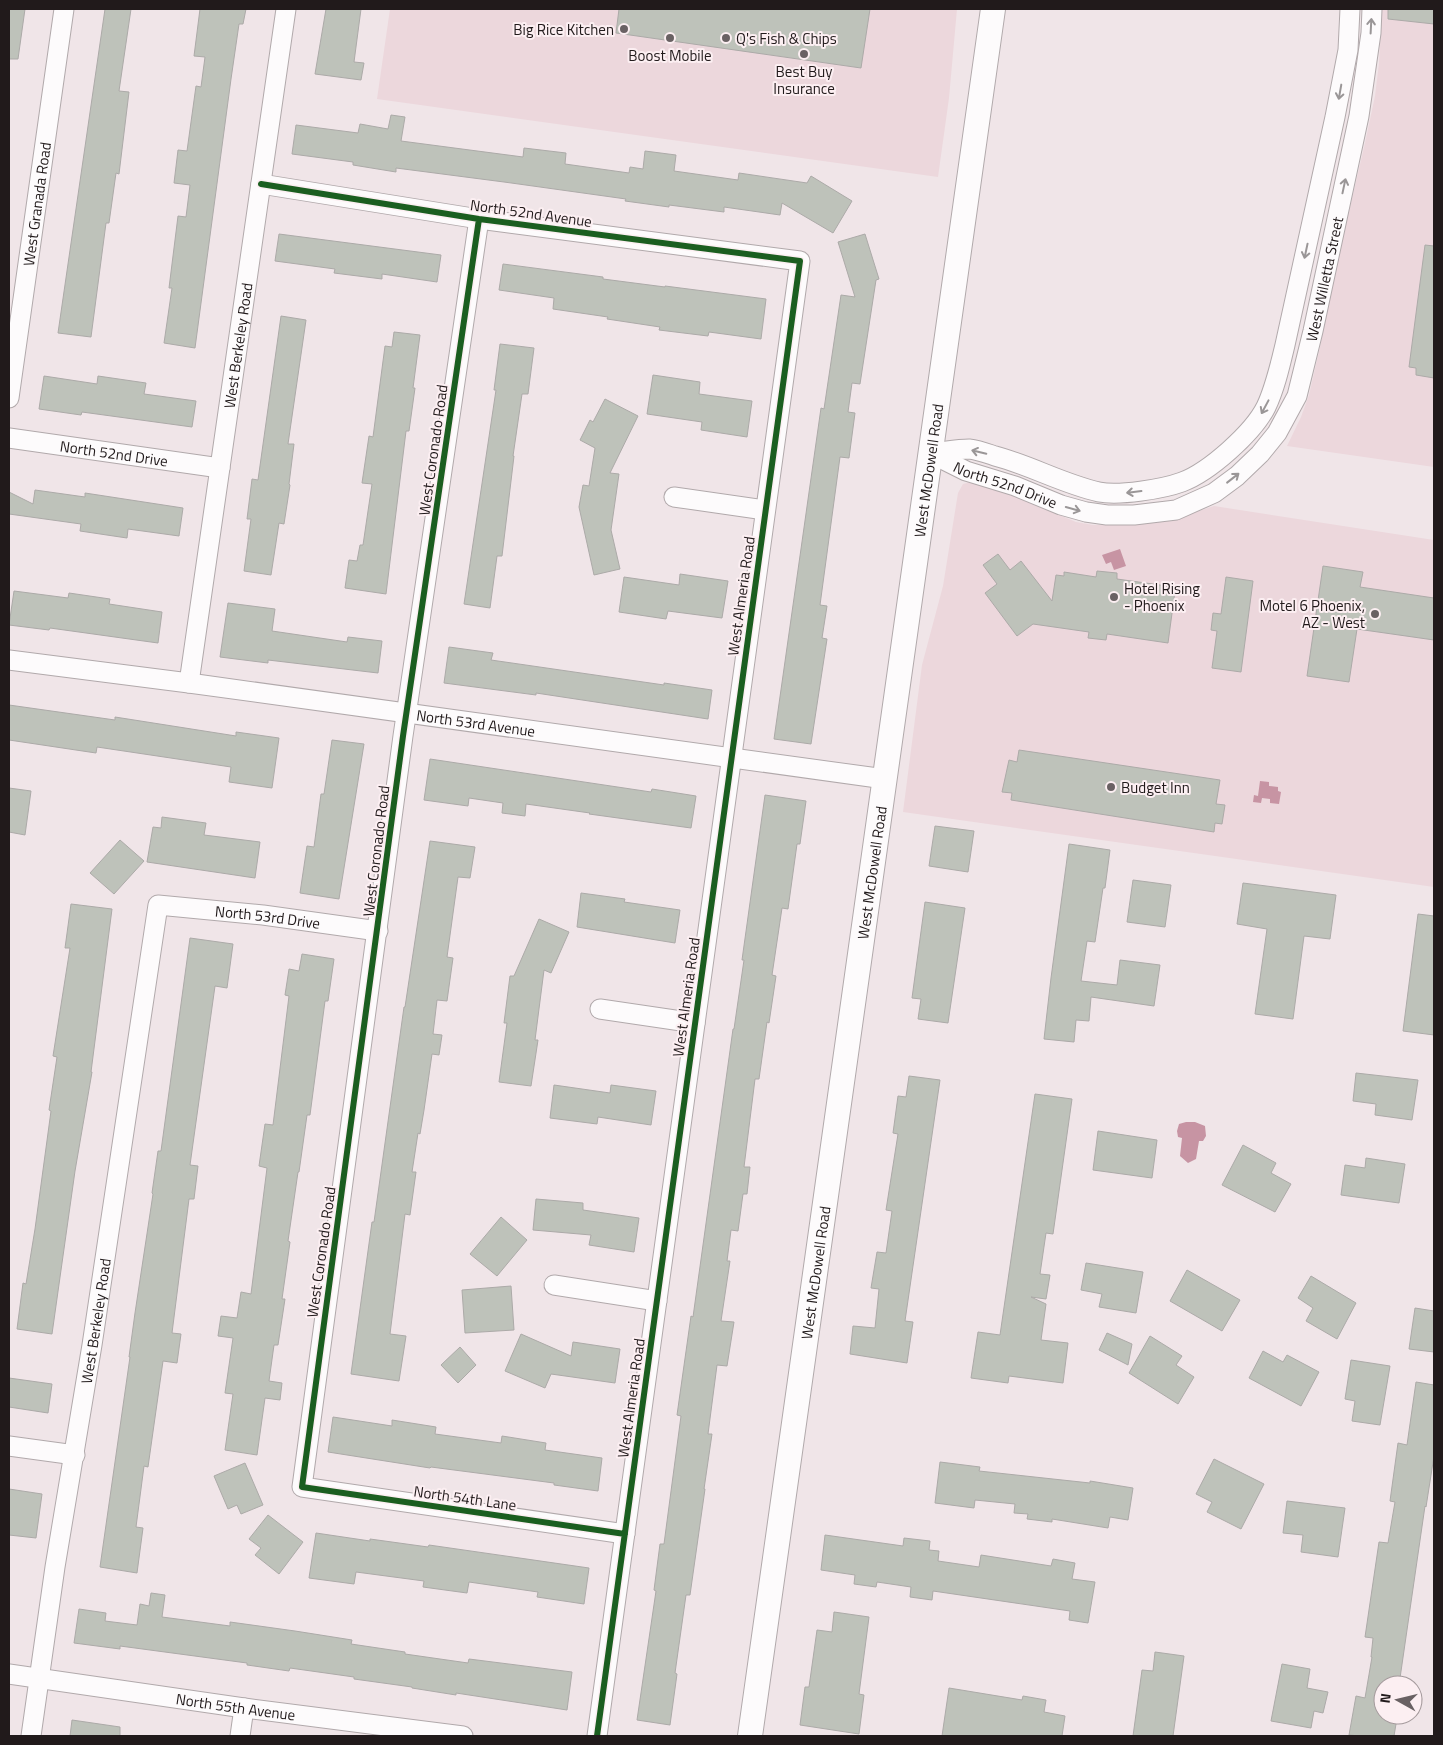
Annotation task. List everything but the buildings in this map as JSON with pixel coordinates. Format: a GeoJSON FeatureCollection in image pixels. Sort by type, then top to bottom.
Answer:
{"type":"FeatureCollection","features":[{"type":"Feature","properties":{"kind":"main road","name":"West McDowell Road"},"geometry":{"type":"LineString","coordinates":[[750,1736],[993,9]]}},
{"type":"Feature","properties":{"kind":"street","name":"West Granada Road"},"geometry":{"type":"LineString","coordinates":[[9,398],[64,9]]}},
{"type":"Feature","properties":{"kind":"street","name":"West Berkeley Road"},"geometry":{"type":"LineString","coordinates":[[189,683],[286,9]]}},
{"type":"Feature","properties":{"kind":"street","name":"West Willetta Street"},"geometry":{"type":"LineString","coordinates":[[1182,482],[1224,455],[1248,434],[1266,408],[1276,380],[1335,117],[1348,50],[1350,9]]}},
{"type":"Feature","properties":{"kind":"street","name":"West Willetta Street"},"geometry":{"type":"LineString","coordinates":[[1192,503],[1214,493],[1237,476],[1260,454],[1277,433],[1297,396],[1313,332],[1359,116],[1371,33],[1372,9]]}},
{"type":"Feature","properties":{"kind":"street","name":"North 52nd Avenue"},"geometry":{"type":"LineString","coordinates":[[261,184],[479,219],[800,261]]}},
{"type":"Feature","properties":{"kind":"street","name":"West Coronado Road"},"geometry":{"type":"LineString","coordinates":[[302,1487],[407,713],[479,219]]}},
{"type":"Feature","properties":{"kind":"street","name":"West Almeria Road"},"geometry":{"type":"LineString","coordinates":[[597,1736],[800,261]]}},
{"type":"Feature","properties":{"kind":"street","name":"North 52nd Drive"},"geometry":{"type":"LineString","coordinates":[[9,438],[220,468]]}},
{"type":"Feature","properties":{"kind":"street","name":"North 52nd Drive"},"geometry":{"type":"LineString","coordinates":[[930,453],[968,449],[1007,459],[1068,483],[1101,492],[1132,493],[1182,482]]}},
{"type":"Feature","properties":{"kind":"street","name":"North 52nd Drive"},"geometry":{"type":"LineString","coordinates":[[930,453],[966,471],[1015,486],[1061,505],[1086,512],[1107,516],[1134,515],[1176,510],[1192,503]]}},
{"type":"Feature","properties":{"kind":"street"},"geometry":{"type":"LineString","coordinates":[[674,497],[766,510]]}},
{"type":"Feature","properties":{"kind":"street","name":"North 53rd Avenue"},"geometry":{"type":"LineString","coordinates":[[9,660],[885,779]]}},
{"type":"Feature","properties":{"kind":"street","name":"West Berkeley Road"},"geometry":{"type":"LineString","coordinates":[[31,1736],[55,1567],[75,1455],[158,905]]}},
{"type":"Feature","properties":{"kind":"street","name":"North 53rd Drive"},"geometry":{"type":"LineString","coordinates":[[158,905],[263,915],[378,931]]}},
{"type":"Feature","properties":{"kind":"street"},"geometry":{"type":"LineString","coordinates":[[600,1009],[695,1023]]}},
{"type":"Feature","properties":{"kind":"street"},"geometry":{"type":"LineString","coordinates":[[554,1285],[657,1301]]}},
{"type":"Feature","properties":{"kind":"street"},"geometry":{"type":"LineString","coordinates":[[9,1446],[75,1455]]}},
{"type":"Feature","properties":{"kind":"street","name":"North 54th Lane"},"geometry":{"type":"LineString","coordinates":[[302,1487],[625,1534]]}},
{"type":"Feature","properties":{"kind":"street","name":"North 55th Avenue"},"geometry":{"type":"LineString","coordinates":[[9,1674],[244,1708],[463,1736]]}},
{"type":"Feature","properties":{"kind":"street"},"geometry":{"type":"LineString","coordinates":[[240,1736],[244,1708]]}},
{"type":"Feature","properties":{"kind":"shaded area"},"geometry":{"type":"Polygon","coordinates":[[[390,9],[957,9],[949,98],[938,177],[377,99],[390,9]]]}},
{"type":"Feature","properties":{"kind":"shaded area"},"geometry":{"type":"Polygon","coordinates":[[[1382,9],[1434,9],[1434,467],[1287,446],[1309,395],[1330,293],[1365,143],[1375,96],[1382,9]]]}},
{"type":"Feature","properties":{"kind":"shaded area"},"geometry":{"type":"Polygon","coordinates":[[[981,482],[1076,522],[1093,525],[1134,525],[1168,521],[1214,506],[1434,540],[1434,887],[903,812],[922,665],[943,586],[958,493],[963,484],[981,482]]]}},
{"type":"Feature","properties":{"kind":"shaded area"},"geometry":{"type":"Polygon","coordinates":[[[1120,549],[1126,566],[1114,570],[1111,562],[1106,564],[1102,555],[1120,549]]]}},
{"type":"Feature","properties":{"kind":"shaded area"},"geometry":{"type":"Polygon","coordinates":[[[1260,781],[1269,782],[1269,786],[1278,787],[1278,791],[1281,792],[1279,804],[1270,803],[1270,799],[1262,798],[1261,803],[1253,802],[1254,795],[1258,796],[1260,781]]]}},
{"type":"Feature","properties":{"kind":"shaded area"},"geometry":{"type":"Polygon","coordinates":[[[1195,1122],[1205,1126],[1206,1136],[1203,1141],[1199,1141],[1196,1159],[1188,1163],[1180,1156],[1182,1138],[1178,1137],[1177,1131],[1179,1124],[1195,1122]]]}},
{"type":"Feature","properties":{"kind":"cycle path"},"geometry":{"type":"LineString","coordinates":[[261,184],[479,219],[800,261],[597,1736]]}},
{"type":"Feature","properties":{"kind":"cycle path"},"geometry":{"type":"LineString","coordinates":[[479,219],[403,736],[302,1487],[625,1534]]}},
{"type":"Feature","properties":{"kind":"place","name":"Big Rice Kitchen"},"geometry":{"type":"Point","coordinates":[624,29]}},
{"type":"Feature","properties":{"kind":"place","name":"Boost Mobile"},"geometry":{"type":"Point","coordinates":[670,38]}},
{"type":"Feature","properties":{"kind":"place","name":"Q's Fish & Chips"},"geometry":{"type":"Point","coordinates":[726,38]}},
{"type":"Feature","properties":{"kind":"place","name":"Best Buy Insurance"},"geometry":{"type":"Point","coordinates":[804,54]}},
{"type":"Feature","properties":{"kind":"place","name":"Hotel Rising - Phoenix"},"geometry":{"type":"Point","coordinates":[1114,597]}},
{"type":"Feature","properties":{"kind":"place","name":"Motel 6 Phoenix, AZ - West"},"geometry":{"type":"Point","coordinates":[1375,614]}},
{"type":"Feature","properties":{"kind":"place","name":"Budget Inn"},"geometry":{"type":"Point","coordinates":[1111,787]}}]}
